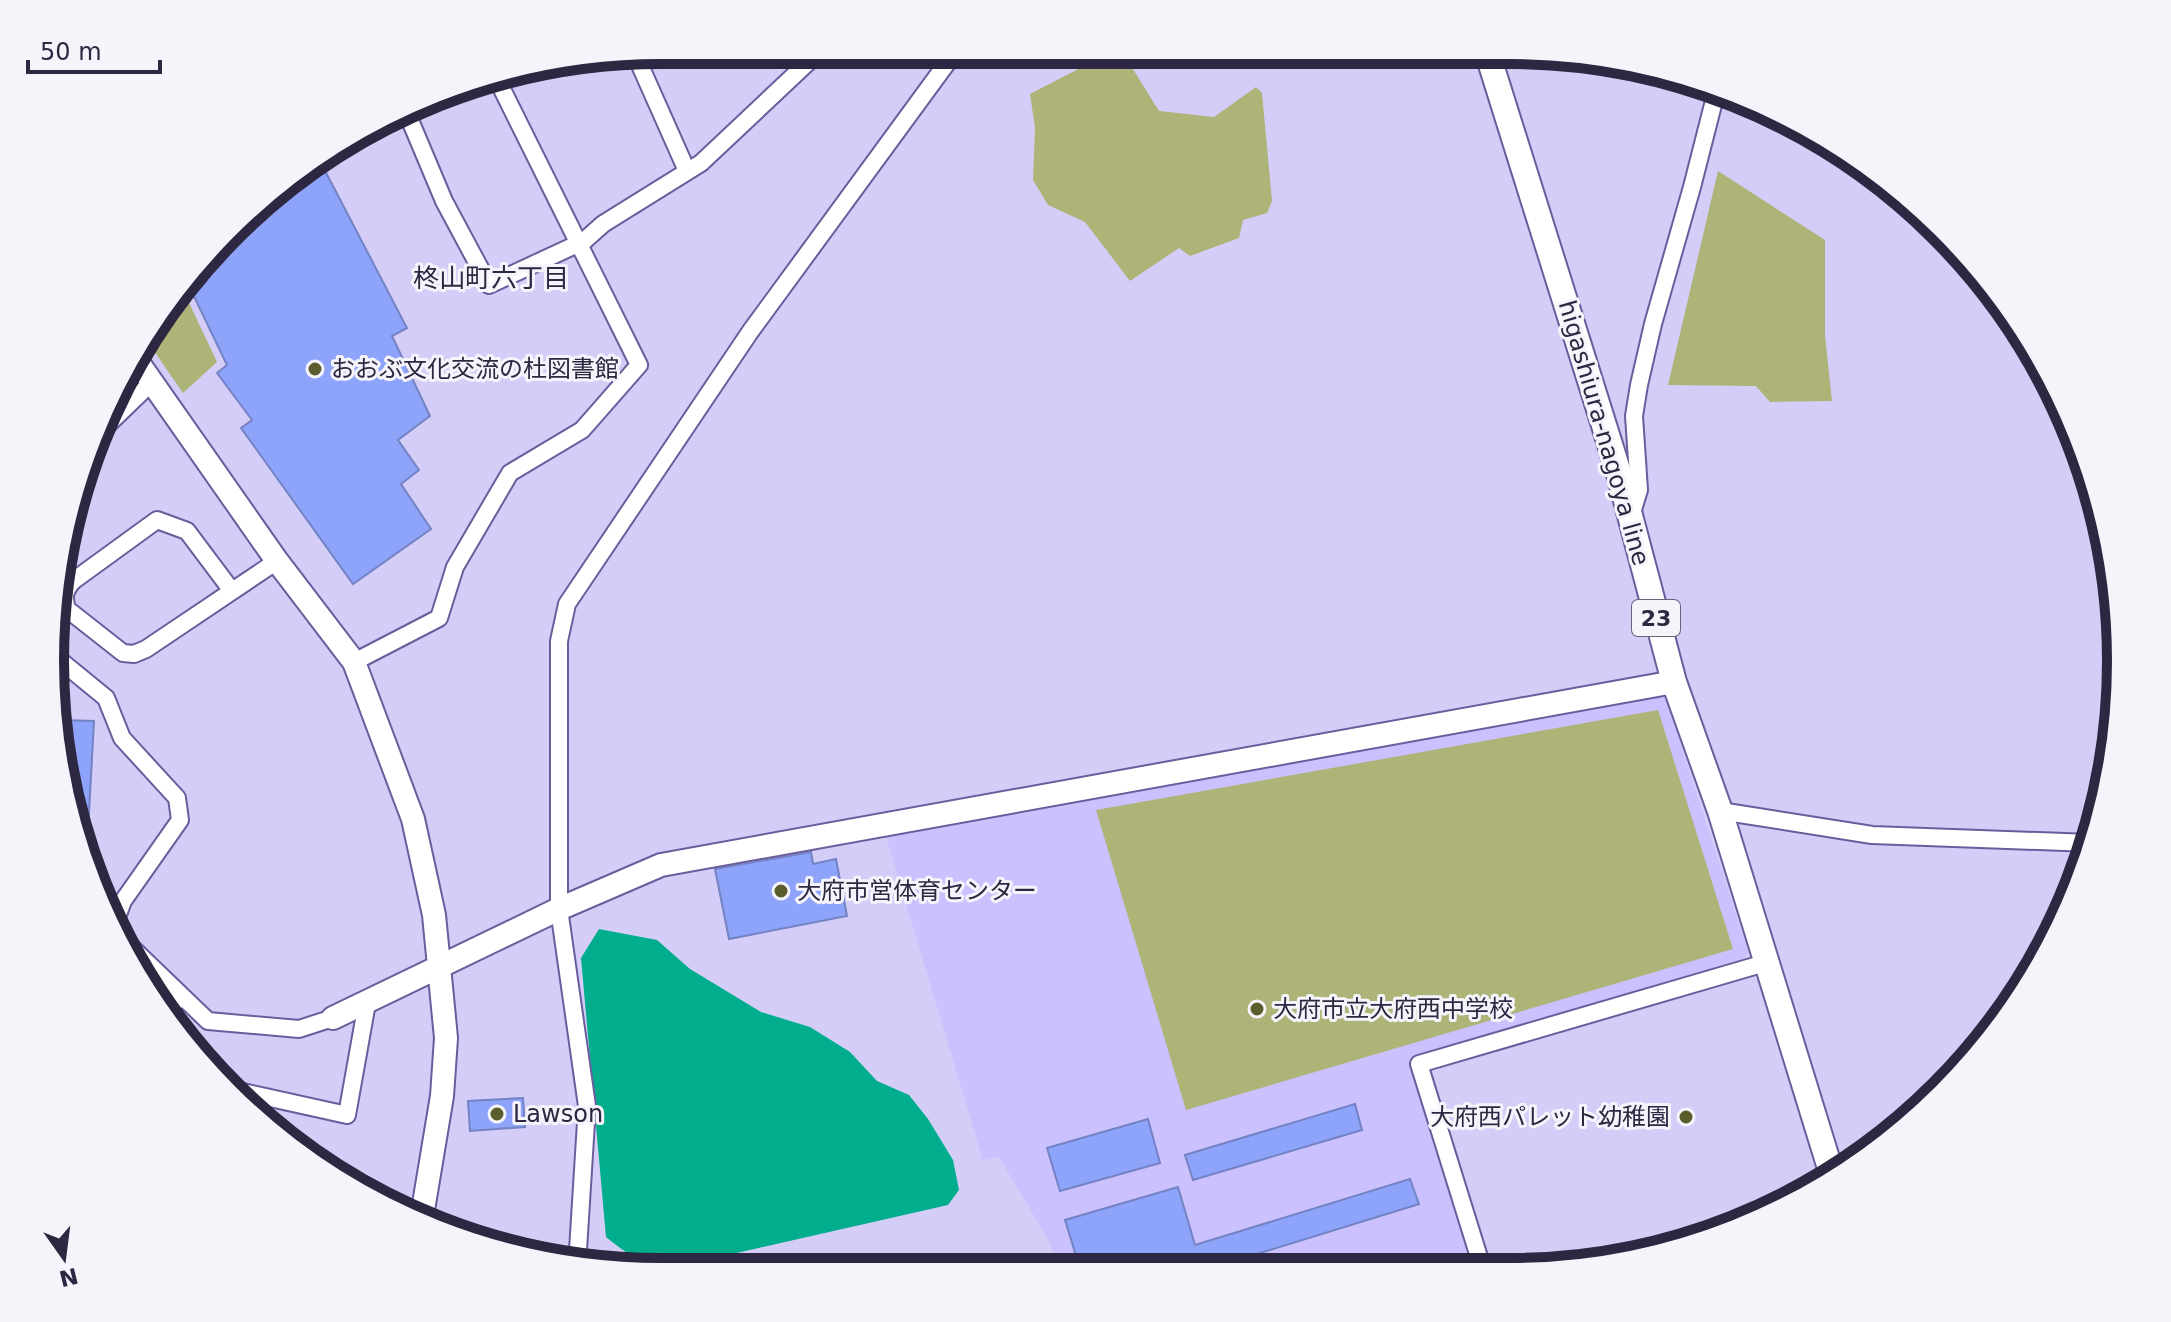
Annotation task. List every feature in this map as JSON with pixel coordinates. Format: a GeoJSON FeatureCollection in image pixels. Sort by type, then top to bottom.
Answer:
{"type":"FeatureCollection","features":[{"type":"Feature","properties":{"kind":"main road","name":"higashiura-nagoya line"},"geometry":{"type":"LineString","coordinates":[[1491,64],[1631,516],[1674,682],[1720,811],[1829,1165]]}},
{"type":"Feature","properties":{"kind":"street"},"geometry":{"type":"LineString","coordinates":[[410,120],[444,201],[489,285],[580,243],[603,224],[701,163],[806,64]]}},
{"type":"Feature","properties":{"kind":"street"},"geometry":{"type":"LineString","coordinates":[[578,1252],[587,1106],[559,909],[559,641],[567,604],[750,332],[946,64]]}},
{"type":"Feature","properties":{"kind":"street"},"geometry":{"type":"LineString","coordinates":[[640,65],[687,171]]}},
{"type":"Feature","properties":{"kind":"street"},"geometry":{"type":"LineString","coordinates":[[354,662],[439,618],[455,567],[510,473],[582,430],[639,365],[500,86]]}},
{"type":"Feature","properties":{"kind":"street"},"geometry":{"type":"LineString","coordinates":[[1631,516],[1639,490],[1634,416],[1639,385],[1714,100]]}},
{"type":"Feature","properties":{"kind":"street"},"geometry":{"type":"LineString","coordinates":[[141,367],[277,561],[354,662],[413,819],[434,915],[446,1038],[442,1096],[423,1208]]}},
{"type":"Feature","properties":{"kind":"street"},"geometry":{"type":"LineString","coordinates":[[120,409],[152,382]]}},
{"type":"Feature","properties":{"kind":"street"},"geometry":{"type":"LineString","coordinates":[[69,586],[157,520],[187,531],[232,591]]}},
{"type":"Feature","properties":{"kind":"street"},"geometry":{"type":"LineString","coordinates":[[67,607],[123,653],[134,654],[277,561]]}},
{"type":"Feature","properties":{"kind":"street"},"geometry":{"type":"LineString","coordinates":[[64,664],[106,698],[122,738],[177,798],[180,820],[123,901],[119,911]]}},
{"type":"Feature","properties":{"kind":"street"},"geometry":{"type":"LineString","coordinates":[[143,959],[208,1021],[299,1029],[367,1003],[559,909],[661,865],[1674,682]]}},
{"type":"Feature","properties":{"kind":"street"},"geometry":{"type":"LineString","coordinates":[[1720,811],[1872,835],[2078,843]]}},
{"type":"Feature","properties":{"kind":"street"},"geometry":{"type":"LineString","coordinates":[[1479,1258],[1419,1064],[1765,963]]}},
{"type":"Feature","properties":{"kind":"street"},"geometry":{"type":"LineString","coordinates":[[174,1005],[178,992]]}},
{"type":"Feature","properties":{"kind":"street"},"geometry":{"type":"LineString","coordinates":[[250,1094],[347,1115],[367,1003]]}},
{"type":"Feature","properties":{"kind":"shaded area"},"geometry":{"type":"Polygon","coordinates":[[[1130,64],[1159,111],[1214,117],[1256,87],[1262,93],[1272,201],[1267,213],[1243,220],[1239,238],[1190,256],[1179,248],[1130,281],[1085,222],[1048,205],[1033,180],[1035,128],[1030,94],[1086,65],[1130,64]]]}},
{"type":"Feature","properties":{"kind":"shaded area"},"geometry":{"type":"Polygon","coordinates":[[[1718,171],[1825,240],[1825,336],[1832,401],[1770,402],[1756,386],[1668,385],[1718,171]]]}},
{"type":"Feature","properties":{"kind":"shaded area"},"geometry":{"type":"Polygon","coordinates":[[[187,298],[217,362],[183,393],[152,349],[187,298]]]}},
{"type":"Feature","properties":{"kind":"shaded area","name":"大府市立大府西中学校"},"geometry":{"type":"Polygon","coordinates":[[[1665,696],[1748,952],[1743,960],[1410,1059],[1470,1258],[1055,1258],[1049,1241],[999,1157],[983,1160],[886,837],[1665,696]]]}},
{"type":"Feature","properties":{"kind":"shaded area"},"geometry":{"type":"Polygon","coordinates":[[[1658,710],[1733,949],[1186,1110],[1096,810],[1658,710]]]}},
{"type":"Feature","properties":{"kind":"shaded area"},"geometry":{"type":"Polygon","coordinates":[[[599,929],[657,940],[690,969],[761,1012],[810,1027],[850,1052],[877,1081],[909,1095],[953,1160],[959,1190],[948,1205],[714,1258],[635,1257],[606,1237],[581,958],[599,929]]]}},
{"type":"Feature","properties":{"kind":"building","name":"おおぶ文化交流の杜図書館"},"geometry":{"type":"Polygon","coordinates":[[[324,169],[407,328],[392,336],[430,416],[398,440],[419,470],[401,484],[431,529],[353,584],[241,428],[252,420],[217,373],[227,365],[192,292],[212,267],[267,212],[324,169]]]}},
{"type":"Feature","properties":{"kind":"building"},"geometry":{"type":"Polygon","coordinates":[[[67,720],[94,721],[88,829],[75,777],[67,720]]]}},
{"type":"Feature","properties":{"kind":"building","name":"大府市営体育センター"},"geometry":{"type":"Polygon","coordinates":[[[811,852],[813,864],[836,859],[847,916],[729,939],[715,869],[811,852]]]}},
{"type":"Feature","properties":{"kind":"building","name":"Lawson"},"geometry":{"type":"Polygon","coordinates":[[[523,1098],[525,1127],[470,1131],[468,1101],[523,1098]]]}},
{"type":"Feature","properties":{"kind":"building"},"geometry":{"type":"Polygon","coordinates":[[[1355,1104],[1362,1130],[1193,1180],[1185,1155],[1355,1104]]]}},
{"type":"Feature","properties":{"kind":"building"},"geometry":{"type":"Polygon","coordinates":[[[1148,1119],[1160,1163],[1060,1191],[1047,1148],[1148,1119]]]}},
{"type":"Feature","properties":{"kind":"building"},"geometry":{"type":"Polygon","coordinates":[[[1410,1179],[1419,1204],[1244,1258],[1077,1258],[1065,1220],[1178,1187],[1195,1245],[1410,1179]]]}},
{"type":"Feature","properties":{"kind":"place","name":"おおぶ文化交流の杜図書館"},"geometry":{"type":"Point","coordinates":[315,369]}},
{"type":"Feature","properties":{"kind":"place","name":"大府市営体育センター"},"geometry":{"type":"Point","coordinates":[781,891]}},
{"type":"Feature","properties":{"kind":"place","name":"大府市立大府西中学校"},"geometry":{"type":"Point","coordinates":[1257,1009]}},
{"type":"Feature","properties":{"kind":"place","name":"Lawson"},"geometry":{"type":"Point","coordinates":[497,1114]}},
{"type":"Feature","properties":{"kind":"place","name":"大府西パレット幼稚園"},"geometry":{"type":"Point","coordinates":[1686,1117]}},
{"type":"Feature","properties":{"kind":"district","name":"柊山町六丁目"},"geometry":{"type":"Point","coordinates":[491,278]}}]}
